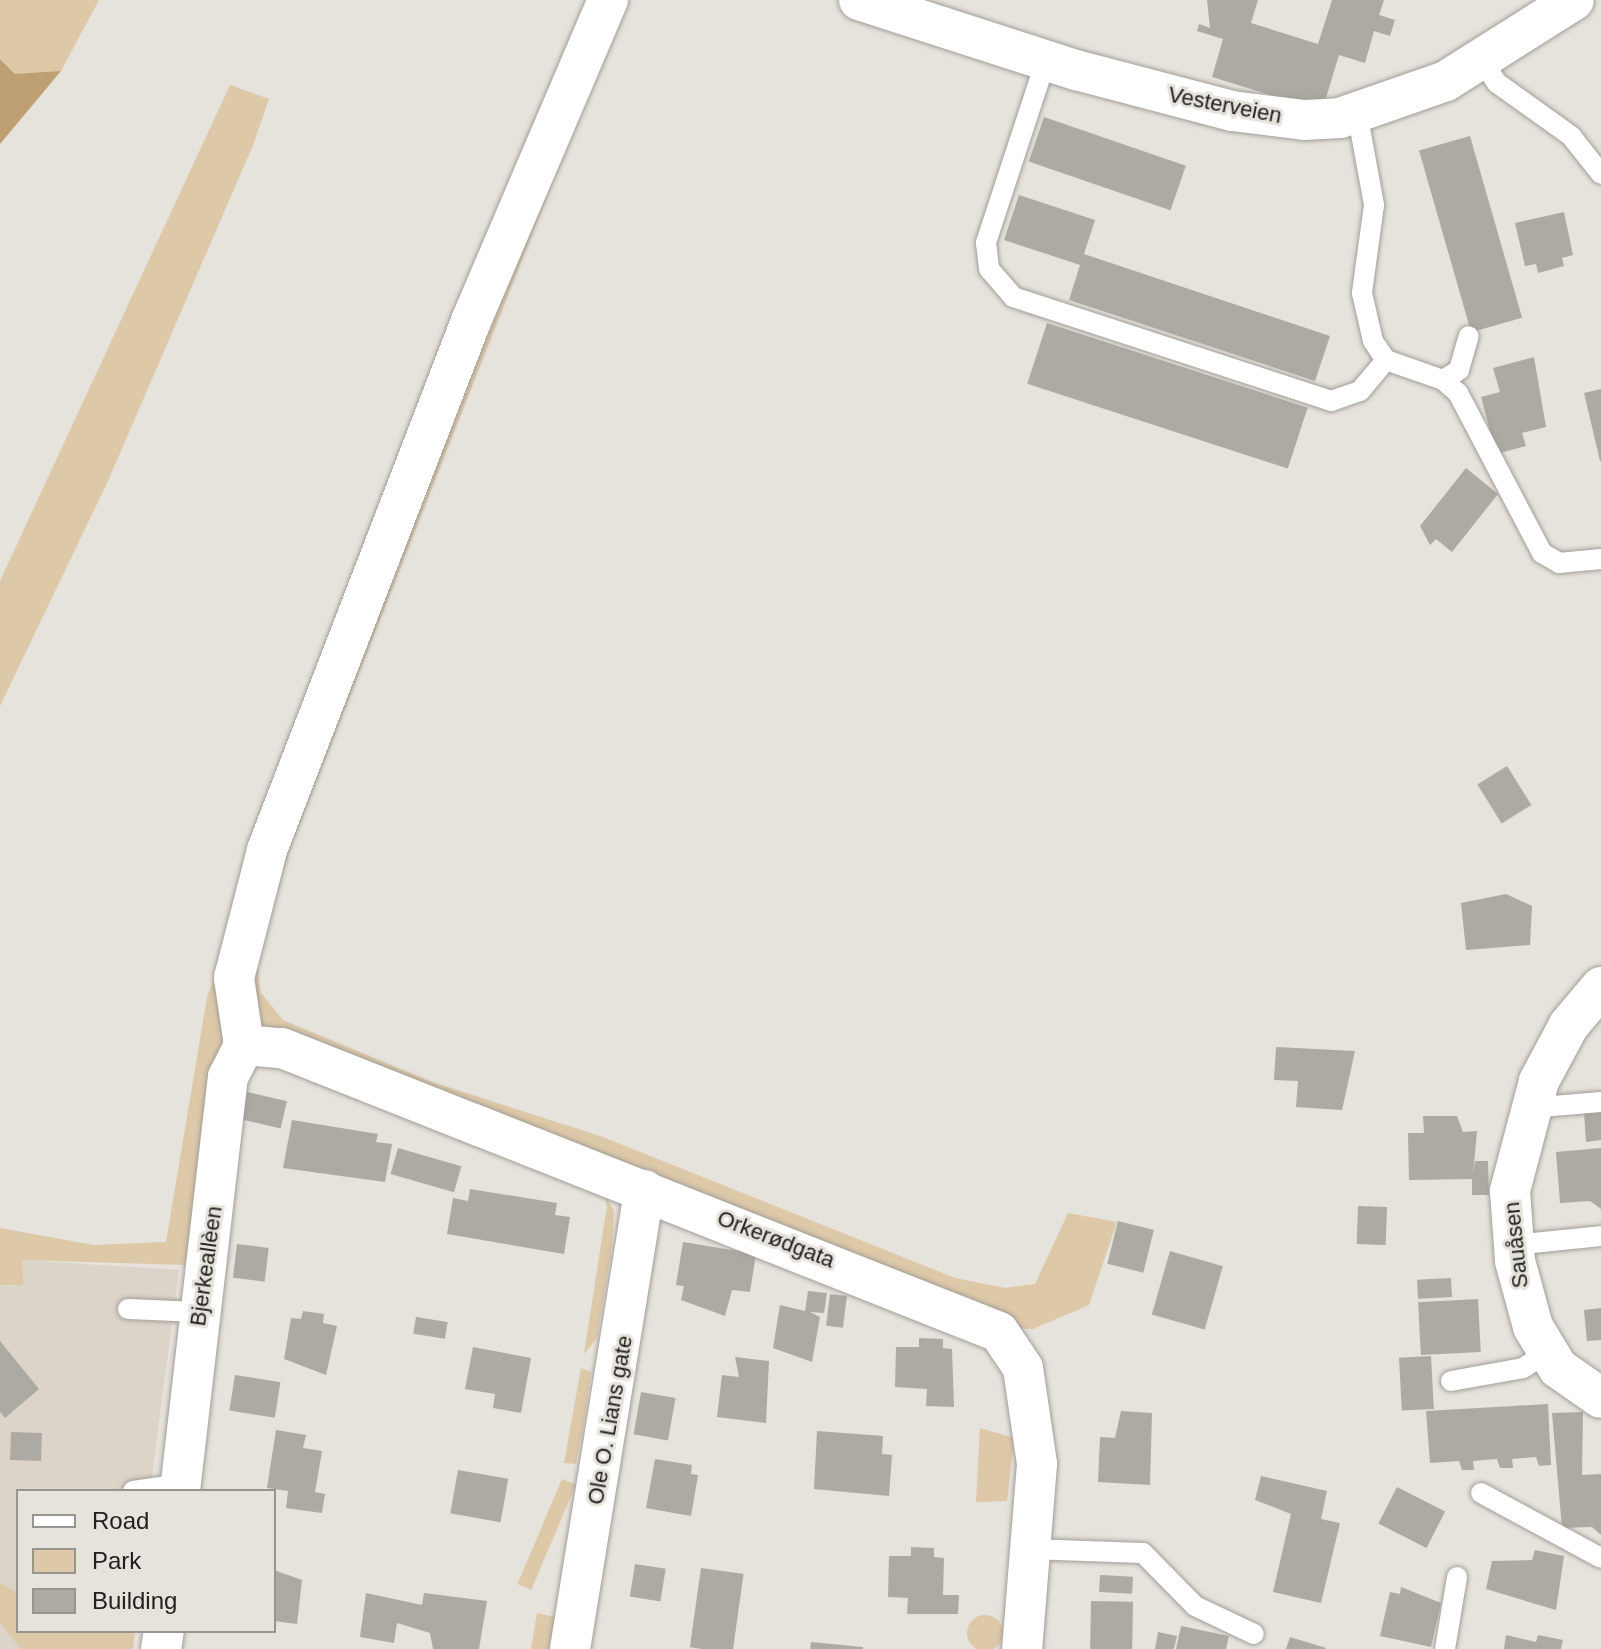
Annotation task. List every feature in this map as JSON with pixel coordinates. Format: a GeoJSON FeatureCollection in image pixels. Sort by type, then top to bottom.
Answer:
{"type":"FeatureCollection","features":[{"type":"Feature","properties":{"kind":"street"},"geometry":{"type":"LineString","coordinates":[[244,1045],[234,1005],[236,961],[271,837],[471,321],[608,0]]}},
{"type":"Feature","properties":{"kind":"street","name":"Vesterveien"},"geometry":{"type":"LineString","coordinates":[[859,0],[1046,60],[1232,111],[1304,120],[1357,112],[1446,81],[1574,0]]}},
{"type":"Feature","properties":{"kind":"street","name":"Sauåsen"},"geometry":{"type":"LineString","coordinates":[[1595,1387],[1546,1353],[1522,1300],[1513,1245],[1510,1191],[1529,1108],[1569,1025],[1601,987]]}},
{"type":"Feature","properties":{"kind":"street","name":"Orkerødgata"},"geometry":{"type":"LineString","coordinates":[[244,1045],[282,1048],[999,1332],[1023,1368],[1033,1412],[1022,1649]]}},
{"type":"Feature","properties":{"kind":"street","name":"Bjerkeallèen"},"geometry":{"type":"LineString","coordinates":[[180,1488],[228,1077],[244,1045]]}},
{"type":"Feature","properties":{"kind":"street","name":"Ole O. Lians gate"},"geometry":{"type":"LineString","coordinates":[[570,1649],[644,1190]]}},
{"type":"Feature","properties":{"kind":"lane"},"geometry":{"type":"LineString","coordinates":[[1480,57],[1497,83],[1571,136],[1601,174]]}},
{"type":"Feature","properties":{"kind":"lane"},"geometry":{"type":"LineString","coordinates":[[1046,60],[986,243],[989,269],[1013,297],[1331,401],[1360,391],[1386,360]]}},
{"type":"Feature","properties":{"kind":"lane"},"geometry":{"type":"LineString","coordinates":[[1357,112],[1374,205],[1363,311],[1386,360],[1443,380],[1458,393],[1542,553],[1559,563],[1601,559]]}},
{"type":"Feature","properties":{"kind":"lane"},"geometry":{"type":"LineString","coordinates":[[1443,380],[1459,370],[1469,336]]}},
{"type":"Feature","properties":{"kind":"lane"},"geometry":{"type":"LineString","coordinates":[[1529,1108],[1601,1102]]}},
{"type":"Feature","properties":{"kind":"lane"},"geometry":{"type":"LineString","coordinates":[[1513,1245],[1601,1236]]}},
{"type":"Feature","properties":{"kind":"lane"},"geometry":{"type":"LineString","coordinates":[[128,1309],[199,1312]]}},
{"type":"Feature","properties":{"kind":"lane"},"geometry":{"type":"LineString","coordinates":[[1451,1381],[1523,1368],[1546,1353]]}},
{"type":"Feature","properties":{"kind":"lane"},"geometry":{"type":"LineString","coordinates":[[1481,1493],[1601,1558]]}},
{"type":"Feature","properties":{"kind":"lane"},"geometry":{"type":"LineString","coordinates":[[1029,1549],[1143,1553],[1195,1606],[1254,1634]]}},
{"type":"Feature","properties":{"kind":"lane"},"geometry":{"type":"LineString","coordinates":[[1445,1649],[1457,1577]]}},
{"type":"Feature","properties":{"kind":"shaded area"},"geometry":{"type":"Polygon","coordinates":[[[0,59],[15,74],[61,71],[0,144],[0,59]]]}},
{"type":"Feature","properties":{"kind":"shaded area"},"geometry":{"type":"Polygon","coordinates":[[[22,1260],[179,1270],[150,1489],[16,1489],[16,1633],[135,1633],[133,1649],[0,1649],[0,1285],[15,1286],[22,1260]]]}},
{"type":"Feature","properties":{"kind":"green space"},"geometry":{"type":"Polygon","coordinates":[[[0,0],[99,0],[61,71],[31,75],[15,74],[0,59],[0,0]]]}},
{"type":"Feature","properties":{"kind":"green space"},"geometry":{"type":"Polygon","coordinates":[[[230,85],[269,99],[253,145],[108,481],[0,706],[0,581],[230,85]]]}},
{"type":"Feature","properties":{"kind":"green space"},"geometry":{"type":"Polygon","coordinates":[[[558,137],[569,141],[292,843],[257,959],[260,992],[283,1020],[432,1082],[600,1136],[955,1278],[1005,1288],[1035,1284],[1068,1213],[1117,1222],[1089,1305],[1033,1329],[1015,1329],[994,1314],[259,1029],[245,1014],[240,987],[275,849],[558,137]]]}},
{"type":"Feature","properties":{"kind":"green space"},"geometry":{"type":"Polygon","coordinates":[[[522,181],[225,1026],[185,1265],[22,1260],[23,1285],[0,1285],[0,1228],[94,1245],[166,1242],[207,997],[522,181]]]}},
{"type":"Feature","properties":{"kind":"green space"},"geometry":{"type":"Polygon","coordinates":[[[603,1191],[614,1211],[612,1247],[597,1338],[584,1354],[607,1206],[603,1191]]]}},
{"type":"Feature","properties":{"kind":"green space"},"geometry":{"type":"Polygon","coordinates":[[[581,1368],[591,1372],[584,1422],[576,1464],[564,1463],[581,1368]]]}},
{"type":"Feature","properties":{"kind":"green space"},"geometry":{"type":"Polygon","coordinates":[[[980,1428],[1014,1438],[1007,1501],[976,1502],[980,1428]]]}},
{"type":"Feature","properties":{"kind":"green space"},"geometry":{"type":"Polygon","coordinates":[[[562,1479],[576,1485],[531,1590],[517,1584],[562,1479]]]}},
{"type":"Feature","properties":{"kind":"green space"},"geometry":{"type":"Polygon","coordinates":[[[0,1583],[16,1592],[16,1633],[135,1633],[133,1649],[21,1649],[0,1623],[0,1583]]]}},
{"type":"Feature","properties":{"kind":"green space"},"geometry":{"type":"Polygon","coordinates":[[[537,1613],[555,1617],[549,1649],[531,1649],[537,1613]]]}},
{"type":"Feature","properties":{"kind":"green space"},"geometry":{"type":"Polygon","coordinates":[[[985,1615],[998,1620],[1003,1633],[998,1646],[982,1650],[972,1646],[967,1633],[972,1620],[985,1615]]]}},
{"type":"Feature","properties":{"kind":"building"},"geometry":{"type":"Polygon","coordinates":[[[1207,0],[1258,0],[1251,23],[1318,44],[1332,0],[1384,0],[1379,15],[1395,20],[1390,36],[1374,31],[1365,63],[1339,55],[1322,111],[1212,77],[1223,39],[1197,31],[1199,24],[1210,28],[1207,0]]]}},
{"type":"Feature","properties":{"kind":"building"},"geometry":{"type":"Polygon","coordinates":[[[1044,117],[1186,166],[1171,210],[1029,161],[1044,117]]]}},
{"type":"Feature","properties":{"kind":"building"},"geometry":{"type":"Polygon","coordinates":[[[1470,136],[1522,318],[1471,332],[1419,151],[1470,136]]]}},
{"type":"Feature","properties":{"kind":"building"},"geometry":{"type":"Polygon","coordinates":[[[1019,195],[1095,220],[1084,254],[1330,336],[1315,381],[1069,300],[1080,265],[1004,240],[1019,195]]]}},
{"type":"Feature","properties":{"kind":"building"},"geometry":{"type":"Polygon","coordinates":[[[1564,212],[1573,255],[1562,258],[1564,266],[1538,273],[1536,264],[1525,266],[1515,223],[1564,212]]]}},
{"type":"Feature","properties":{"kind":"building"},"geometry":{"type":"Polygon","coordinates":[[[1047,323],[1308,408],[1288,469],[1027,384],[1047,323]]]}},
{"type":"Feature","properties":{"kind":"building"},"geometry":{"type":"Polygon","coordinates":[[[1534,357],[1546,427],[1522,433],[1526,446],[1496,454],[1481,397],[1500,392],[1493,368],[1534,357]]]}},
{"type":"Feature","properties":{"kind":"building"},"geometry":{"type":"Polygon","coordinates":[[[1601,389],[1601,461],[1600,461],[1584,393],[1601,389]]]}},
{"type":"Feature","properties":{"kind":"building"},"geometry":{"type":"Polygon","coordinates":[[[1466,468],[1498,494],[1452,552],[1436,539],[1430,545],[1420,526],[1466,468]]]}},
{"type":"Feature","properties":{"kind":"building"},"geometry":{"type":"Polygon","coordinates":[[[1507,766],[1531,805],[1502,824],[1477,785],[1507,766]]]}},
{"type":"Feature","properties":{"kind":"building"},"geometry":{"type":"Polygon","coordinates":[[[1506,894],[1532,906],[1530,945],[1466,950],[1461,903],[1506,894]]]}},
{"type":"Feature","properties":{"kind":"building"},"geometry":{"type":"Polygon","coordinates":[[[1276,1047],[1355,1051],[1342,1110],[1296,1107],[1298,1081],[1274,1080],[1276,1047]]]}},
{"type":"Feature","properties":{"kind":"building"},"geometry":{"type":"Polygon","coordinates":[[[247,1092],[287,1101],[281,1129],[241,1119],[247,1092]]]}},
{"type":"Feature","properties":{"kind":"building"},"geometry":{"type":"Polygon","coordinates":[[[1601,1111],[1601,1140],[1586,1142],[1584,1112],[1601,1111]]]}},
{"type":"Feature","properties":{"kind":"building"},"geometry":{"type":"Polygon","coordinates":[[[1423,1116],[1457,1116],[1463,1132],[1477,1131],[1473,1175],[1475,1161],[1488,1161],[1489,1195],[1472,1195],[1472,1179],[1409,1180],[1408,1133],[1424,1133],[1423,1116]]]}},
{"type":"Feature","properties":{"kind":"building"},"geometry":{"type":"Polygon","coordinates":[[[292,1120],[378,1134],[376,1142],[392,1144],[385,1182],[283,1168],[292,1120]]]}},
{"type":"Feature","properties":{"kind":"building"},"geometry":{"type":"Polygon","coordinates":[[[398,1148],[461,1166],[454,1192],[391,1174],[398,1148]]]}},
{"type":"Feature","properties":{"kind":"building"},"geometry":{"type":"Polygon","coordinates":[[[1601,1148],[1601,1209],[1590,1201],[1560,1203],[1556,1152],[1601,1148]]]}},
{"type":"Feature","properties":{"kind":"building"},"geometry":{"type":"Polygon","coordinates":[[[470,1189],[557,1203],[555,1215],[570,1217],[564,1254],[447,1234],[453,1198],[468,1201],[470,1189]]]}},
{"type":"Feature","properties":{"kind":"building"},"geometry":{"type":"Polygon","coordinates":[[[1358,1206],[1387,1207],[1386,1245],[1357,1244],[1358,1206]]]}},
{"type":"Feature","properties":{"kind":"building"},"geometry":{"type":"Polygon","coordinates":[[[1118,1221],[1154,1230],[1143,1273],[1107,1264],[1118,1221]]]}},
{"type":"Feature","properties":{"kind":"building"},"geometry":{"type":"Polygon","coordinates":[[[683,1242],[756,1254],[750,1292],[732,1290],[725,1316],[681,1300],[684,1286],[676,1285],[683,1242]]]}},
{"type":"Feature","properties":{"kind":"building"},"geometry":{"type":"Polygon","coordinates":[[[237,1244],[269,1248],[265,1282],[233,1278],[237,1244]]]}},
{"type":"Feature","properties":{"kind":"building"},"geometry":{"type":"Polygon","coordinates":[[[1170,1251],[1223,1266],[1205,1330],[1152,1314],[1170,1251]]]}},
{"type":"Feature","properties":{"kind":"building"},"geometry":{"type":"Polygon","coordinates":[[[1451,1278],[1452,1297],[1418,1299],[1417,1280],[1451,1278]]]}},
{"type":"Feature","properties":{"kind":"building"},"geometry":{"type":"Polygon","coordinates":[[[808,1291],[827,1293],[824,1313],[810,1312],[820,1317],[812,1362],[773,1348],[780,1305],[805,1311],[808,1291]]]}},
{"type":"Feature","properties":{"kind":"building"},"geometry":{"type":"Polygon","coordinates":[[[830,1294],[847,1296],[843,1328],[826,1326],[830,1294]]]}},
{"type":"Feature","properties":{"kind":"building"},"geometry":{"type":"Polygon","coordinates":[[[1478,1299],[1481,1352],[1421,1355],[1418,1302],[1478,1299]]]}},
{"type":"Feature","properties":{"kind":"building"},"geometry":{"type":"Polygon","coordinates":[[[1601,1308],[1601,1340],[1587,1341],[1584,1310],[1601,1308]]]}},
{"type":"Feature","properties":{"kind":"building"},"geometry":{"type":"Polygon","coordinates":[[[303,1311],[324,1314],[323,1323],[337,1326],[326,1375],[284,1359],[291,1318],[301,1319],[303,1311]]]}},
{"type":"Feature","properties":{"kind":"building"},"geometry":{"type":"Polygon","coordinates":[[[416,1317],[448,1322],[445,1339],[413,1334],[416,1317]]]}},
{"type":"Feature","properties":{"kind":"building"},"geometry":{"type":"Polygon","coordinates":[[[919,1338],[943,1339],[943,1348],[952,1349],[954,1407],[926,1406],[927,1389],[895,1387],[896,1347],[919,1347],[919,1338]]]}},
{"type":"Feature","properties":{"kind":"building"},"geometry":{"type":"Polygon","coordinates":[[[0,1341],[39,1389],[5,1418],[0,1412],[0,1341]]]}},
{"type":"Feature","properties":{"kind":"building"},"geometry":{"type":"Polygon","coordinates":[[[473,1347],[531,1358],[521,1413],[493,1408],[495,1394],[465,1389],[473,1347]]]}},
{"type":"Feature","properties":{"kind":"building"},"geometry":{"type":"Polygon","coordinates":[[[1431,1356],[1434,1409],[1402,1411],[1399,1358],[1431,1356]]]}},
{"type":"Feature","properties":{"kind":"building"},"geometry":{"type":"Polygon","coordinates":[[[735,1357],[769,1361],[766,1423],[717,1417],[722,1375],[739,1377],[735,1357]]]}},
{"type":"Feature","properties":{"kind":"building"},"geometry":{"type":"Polygon","coordinates":[[[235,1375],[280,1382],[275,1418],[229,1411],[235,1375]]]}},
{"type":"Feature","properties":{"kind":"building"},"geometry":{"type":"Polygon","coordinates":[[[641,1392],[675,1398],[668,1440],[634,1434],[641,1392]]]}},
{"type":"Feature","properties":{"kind":"building"},"geometry":{"type":"Polygon","coordinates":[[[1548,1404],[1551,1465],[1539,1466],[1536,1457],[1512,1459],[1513,1468],[1500,1468],[1497,1459],[1473,1461],[1474,1470],[1462,1470],[1459,1461],[1430,1463],[1426,1411],[1548,1404]]]}},
{"type":"Feature","properties":{"kind":"building"},"geometry":{"type":"Polygon","coordinates":[[[1121,1411],[1152,1413],[1150,1485],[1098,1482],[1100,1437],[1115,1438],[1121,1411]]]}},
{"type":"Feature","properties":{"kind":"building"},"geometry":{"type":"Polygon","coordinates":[[[1583,1412],[1582,1475],[1601,1474],[1601,1535],[1592,1527],[1562,1528],[1552,1413],[1583,1412]]]}},
{"type":"Feature","properties":{"kind":"building"},"geometry":{"type":"Polygon","coordinates":[[[276,1430],[306,1435],[303,1448],[322,1451],[315,1492],[325,1494],[322,1513],[286,1508],[288,1491],[267,1488],[276,1430]]]}},
{"type":"Feature","properties":{"kind":"building"},"geometry":{"type":"Polygon","coordinates":[[[817,1431],[883,1436],[882,1454],[892,1455],[889,1496],[814,1489],[817,1431]]]}},
{"type":"Feature","properties":{"kind":"building"},"geometry":{"type":"Polygon","coordinates":[[[11,1432],[42,1433],[41,1461],[10,1460],[11,1432]]]}},
{"type":"Feature","properties":{"kind":"building"},"geometry":{"type":"Polygon","coordinates":[[[655,1459],[692,1465],[691,1474],[698,1475],[691,1516],[646,1508],[655,1459]]]}},
{"type":"Feature","properties":{"kind":"building"},"geometry":{"type":"Polygon","coordinates":[[[458,1470],[508,1479],[501,1522],[450,1513],[458,1470]]]}},
{"type":"Feature","properties":{"kind":"building"},"geometry":{"type":"Polygon","coordinates":[[[1261,1476],[1327,1491],[1321,1519],[1340,1523],[1321,1603],[1273,1592],[1291,1514],[1255,1500],[1261,1476]]]}},
{"type":"Feature","properties":{"kind":"building"},"geometry":{"type":"Polygon","coordinates":[[[1397,1487],[1445,1512],[1427,1548],[1378,1524],[1397,1487]]]}},
{"type":"Feature","properties":{"kind":"building"},"geometry":{"type":"Polygon","coordinates":[[[911,1547],[934,1548],[934,1557],[944,1558],[943,1595],[959,1595],[958,1614],[907,1614],[908,1598],[888,1597],[889,1556],[911,1556],[911,1547]]]}},
{"type":"Feature","properties":{"kind":"building"},"geometry":{"type":"Polygon","coordinates":[[[1535,1550],[1564,1556],[1556,1610],[1486,1589],[1492,1561],[1532,1560],[1535,1550]]]}},
{"type":"Feature","properties":{"kind":"building"},"geometry":{"type":"Polygon","coordinates":[[[635,1564],[666,1569],[660,1601],[630,1597],[635,1564]]]}},
{"type":"Feature","properties":{"kind":"building"},"geometry":{"type":"Polygon","coordinates":[[[701,1568],[744,1574],[733,1649],[690,1647],[701,1568]]]}},
{"type":"Feature","properties":{"kind":"building"},"geometry":{"type":"Polygon","coordinates":[[[276,1571],[302,1580],[297,1624],[276,1621],[276,1571]]]}},
{"type":"Feature","properties":{"kind":"building"},"geometry":{"type":"Polygon","coordinates":[[[1100,1575],[1133,1577],[1132,1594],[1099,1592],[1100,1575]]]}},
{"type":"Feature","properties":{"kind":"building"},"geometry":{"type":"Polygon","coordinates":[[[1401,1587],[1441,1603],[1431,1647],[1380,1636],[1390,1592],[1400,1594],[1401,1587]]]}},
{"type":"Feature","properties":{"kind":"building"},"geometry":{"type":"Polygon","coordinates":[[[366,1593],[422,1605],[424,1593],[487,1601],[479,1649],[433,1649],[430,1633],[397,1623],[394,1643],[360,1637],[366,1593]]]}},
{"type":"Feature","properties":{"kind":"building"},"geometry":{"type":"Polygon","coordinates":[[[1091,1601],[1133,1602],[1132,1649],[1090,1649],[1091,1601]]]}},
{"type":"Feature","properties":{"kind":"building"},"geometry":{"type":"Polygon","coordinates":[[[1181,1626],[1229,1636],[1226,1649],[1176,1649],[1181,1626]]]}},
{"type":"Feature","properties":{"kind":"building"},"geometry":{"type":"Polygon","coordinates":[[[1158,1632],[1177,1636],[1174,1649],[1155,1649],[1158,1632]]]}},
{"type":"Feature","properties":{"kind":"building"},"geometry":{"type":"Polygon","coordinates":[[[1506,1635],[1536,1642],[1538,1635],[1563,1640],[1561,1649],[1504,1649],[1506,1635]]]}},
{"type":"Feature","properties":{"kind":"building"},"geometry":{"type":"Polygon","coordinates":[[[1290,1637],[1326,1648],[1286,1649],[1290,1637]]]}},
{"type":"Feature","properties":{"kind":"building"},"geometry":{"type":"Polygon","coordinates":[[[811,1642],[863,1647],[863,1649],[810,1649],[811,1642]]]}}]}
